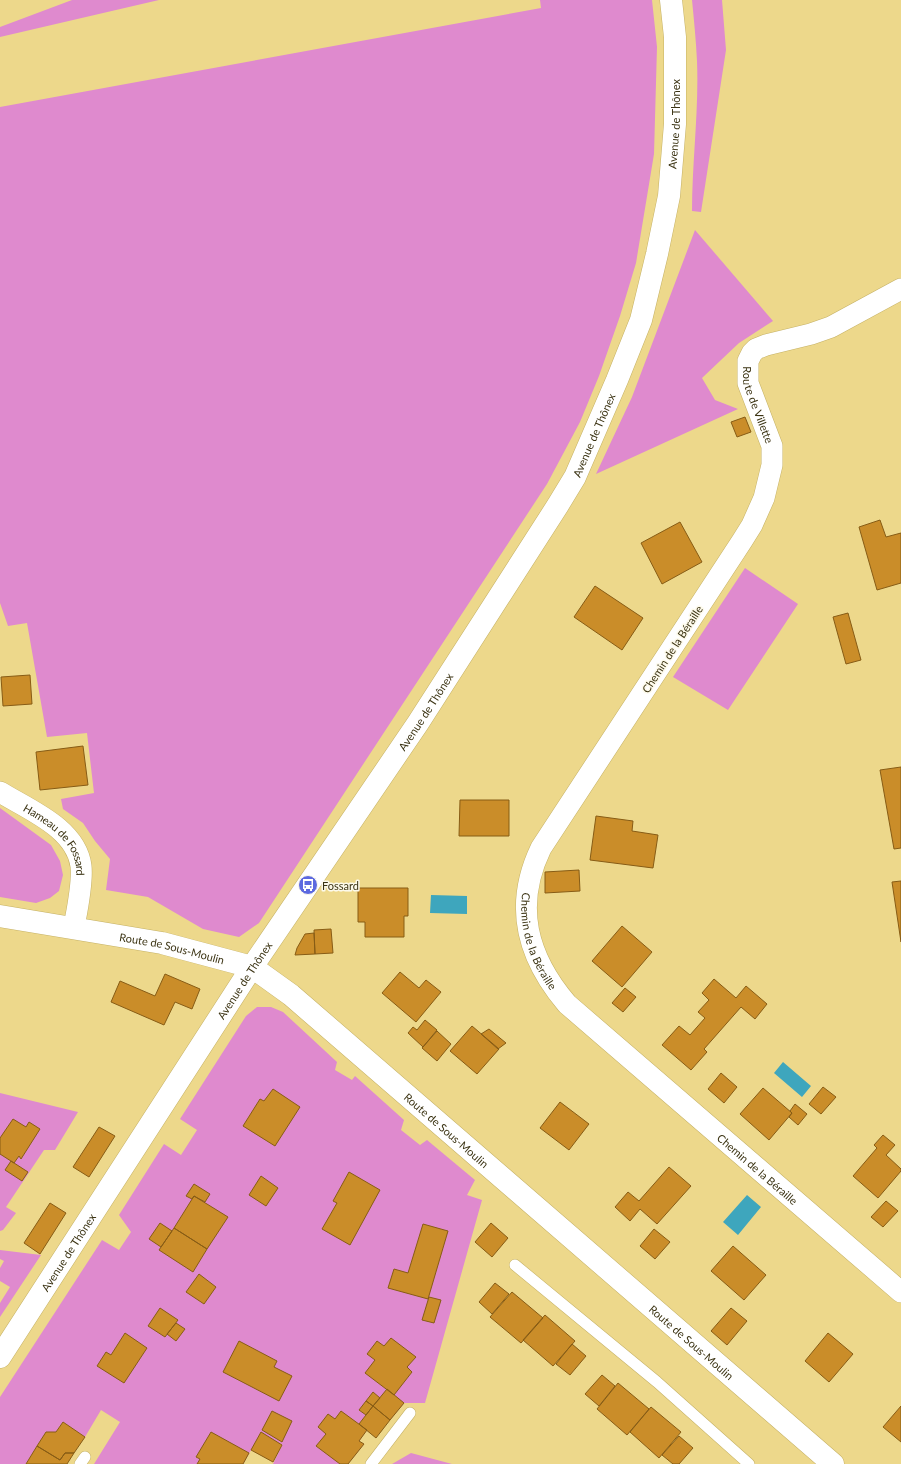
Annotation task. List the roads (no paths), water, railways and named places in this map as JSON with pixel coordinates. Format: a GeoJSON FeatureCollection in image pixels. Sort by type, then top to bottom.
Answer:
{"type":"FeatureCollection","features":[{"type":"Feature","properties":{"kind":"main road","name":"Avenue de Thônex"},"geometry":{"type":"LineString","coordinates":[[0,1357],[252,967],[418,723],[575,477],[641,320],[669,196],[675,124],[675,37],[671,0]]}},
{"type":"Feature","properties":{"kind":"main road","name":"Route de Sous-Moulin"},"geometry":{"type":"LineString","coordinates":[[0,916],[162,942],[252,967],[291,995],[833,1464]]}},
{"type":"Feature","properties":{"kind":"street","name":"Route de Villette"},"geometry":{"type":"LineString","coordinates":[[764,498],[772,465],[772,446],[748,383],[748,361],[752,353],[766,345],[811,334],[831,327],[901,289]]}},
{"type":"Feature","properties":{"kind":"street","name":"Chemin de la Béraille"},"geometry":{"type":"LineString","coordinates":[[764,498],[752,525],[742,542],[541,848],[529,882],[526,912],[529,930],[535,957],[544,974],[567,1004],[901,1292]]}},
{"type":"Feature","properties":{"kind":"street","name":"Hameau de Fossard"},"geometry":{"type":"LineString","coordinates":[[0,792],[54,825],[63,832],[73,846],[81,867],[74,928]]}},
{"type":"Feature","properties":{"kind":"lane"},"geometry":{"type":"LineString","coordinates":[[515,1265],[657,1382],[749,1464]]}},
{"type":"Feature","properties":{"kind":"lane"},"geometry":{"type":"LineString","coordinates":[[371,1464],[410,1413]]}},
{"type":"Feature","properties":{"kind":"water"},"geometry":{"type":"Polygon","coordinates":[[[431,895],[467,896],[467,914],[430,913],[431,895]]]}},
{"type":"Feature","properties":{"kind":"water"},"geometry":{"type":"Polygon","coordinates":[[[783,1062],[811,1086],[802,1097],[774,1073],[783,1062]]]}},
{"type":"Feature","properties":{"kind":"water"},"geometry":{"type":"Polygon","coordinates":[[[747,1195],[761,1207],[738,1235],[723,1222],[747,1195]]]}},
{"type":"Feature","properties":{"kind":"place","name":"Fossard"},"geometry":{"type":"Point","coordinates":[308,885]}}]}
